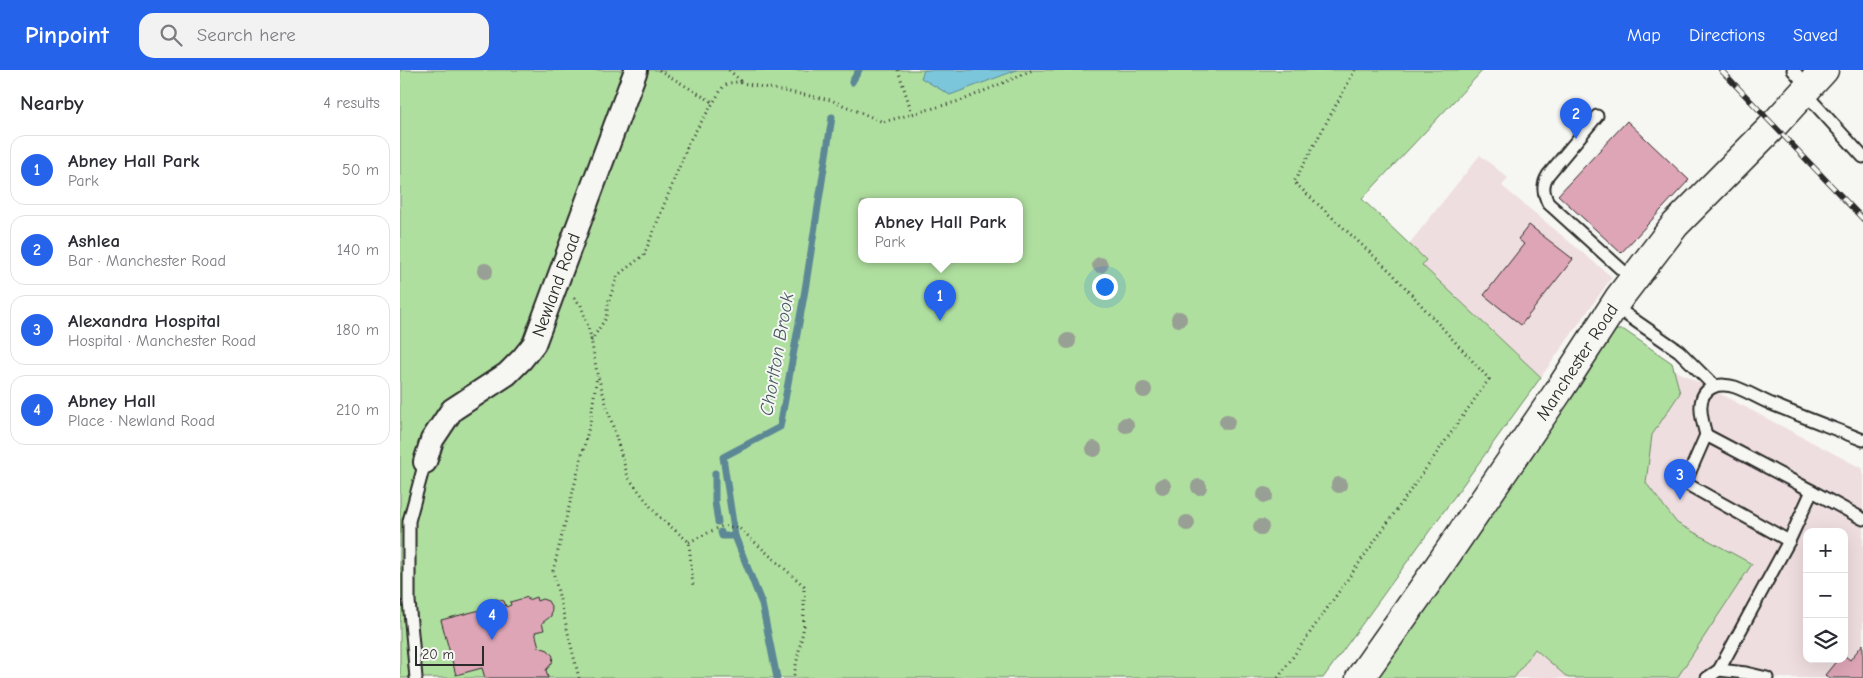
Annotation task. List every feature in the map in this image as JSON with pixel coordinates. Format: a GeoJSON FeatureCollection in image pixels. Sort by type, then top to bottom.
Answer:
{"type":"FeatureCollection","features":[{"type":"Feature","properties":{"kind":"main road","name":"Manchester Road"},"geometry":{"type":"LineString","coordinates":[[1360,678],[1552,400],[1632,280],[1675,225],[1770,129],[1807,80]]}},
{"type":"Feature","properties":{"kind":"street","name":"Newland Road"},"geometry":{"type":"LineString","coordinates":[[425,462],[432,440],[452,410],[506,374],[522,360],[534,344],[636,70]]}},
{"type":"Feature","properties":{"kind":"lane"},"geometry":{"type":"LineString","coordinates":[[1807,80],[1863,157]]}},
{"type":"Feature","properties":{"kind":"lane"},"geometry":{"type":"LineString","coordinates":[[1597,116],[1548,175],[1544,183],[1544,194],[1548,203],[1632,280]]}},
{"type":"Feature","properties":{"kind":"lane"},"geometry":{"type":"LineString","coordinates":[[1614,306],[1679,350],[1714,386]]}},
{"type":"Feature","properties":{"kind":"lane"},"geometry":{"type":"LineString","coordinates":[[1789,541],[1685,483],[1706,435],[1700,405],[1703,396],[1714,386],[1734,386],[1773,404],[1863,440]]}},
{"type":"Feature","properties":{"kind":"lane"},"geometry":{"type":"LineString","coordinates":[[1706,435],[1863,519]]}},
{"type":"Feature","properties":{"kind":"lane"},"geometry":{"type":"LineString","coordinates":[[416,678],[409,601],[409,521],[425,462]]}},
{"type":"Feature","properties":{"kind":"lane"},"geometry":{"type":"LineString","coordinates":[[1707,678],[1719,670],[1789,541],[1812,491]]}},
{"type":"Feature","properties":{"kind":"lane"},"geometry":{"type":"LineString","coordinates":[[1719,670],[1767,678]]}},
{"type":"Feature","properties":{"kind":"path"},"geometry":{"type":"LineString","coordinates":[[659,70],[714,103]]}},
{"type":"Feature","properties":{"kind":"path"},"geometry":{"type":"LineString","coordinates":[[729,70],[744,84]]}},
{"type":"Feature","properties":{"kind":"path"},"geometry":{"type":"LineString","coordinates":[[898,70],[912,113]]}},
{"type":"Feature","properties":{"kind":"path"},"geometry":{"type":"LineString","coordinates":[[591,341],[606,318],[608,303],[618,275],[644,255],[690,140],[723,87],[729,83],[831,100],[883,122],[964,100],[1033,70]]}},
{"type":"Feature","properties":{"kind":"path"},"geometry":{"type":"LineString","coordinates":[[1278,678],[1489,379],[1391,272],[1294,182],[1355,70]]}},
{"type":"Feature","properties":{"kind":"path"},"geometry":{"type":"LineString","coordinates":[[557,282],[581,305],[597,373],[628,477],[657,515],[689,542],[694,586]]}},
{"type":"Feature","properties":{"kind":"path"},"geometry":{"type":"LineString","coordinates":[[579,678],[553,571],[590,423],[597,373]]}},
{"type":"Feature","properties":{"kind":"path"},"geometry":{"type":"LineString","coordinates":[[689,542],[722,526],[738,528],[804,586],[804,626],[794,678]]}},
{"type":"Feature","properties":{"kind":"shaded area"},"geometry":{"type":"Polygon","coordinates":[[[1480,155],[1508,178],[1502,186],[1612,277],[1541,377],[1421,265],[1409,244],[1480,155]]]}},
{"type":"Feature","properties":{"kind":"shaded area"},"geometry":{"type":"Polygon","coordinates":[[[1614,338],[1863,469],[1863,678],[1369,678],[1614,338]]]}},
{"type":"Feature","properties":{"kind":"green space"},"geometry":{"type":"Polygon","coordinates":[[[400,70],[1483,70],[1362,199],[1426,260],[1422,265],[1541,377],[1323,678],[400,678],[400,70]]]}},
{"type":"Feature","properties":{"kind":"green space"},"geometry":{"type":"Polygon","coordinates":[[[1614,330],[1624,330],[1672,363],[1680,393],[1652,435],[1646,483],[1677,523],[1752,564],[1677,678],[1568,678],[1535,649],[1514,678],[1377,678],[1614,330]]]}},
{"type":"Feature","properties":{"kind":"water"},"geometry":{"type":"Polygon","coordinates":[[[924,70],[1017,70],[950,95],[921,78],[924,70]]]}},
{"type":"Feature","properties":{"kind":"building"},"geometry":{"type":"Polygon","coordinates":[[[1627,121],[1689,180],[1621,253],[1558,195],[1627,121]]]}},
{"type":"Feature","properties":{"kind":"building"},"geometry":{"type":"Polygon","coordinates":[[[1529,225],[1573,259],[1521,325],[1484,295],[1524,244],[1518,239],[1529,225]]]}},
{"type":"Feature","properties":{"kind":"building"},"geometry":{"type":"Polygon","coordinates":[[[528,597],[528,600],[536,597],[537,601],[542,599],[548,601],[552,608],[551,616],[542,623],[544,630],[535,632],[539,647],[548,650],[553,656],[552,663],[546,670],[548,678],[485,678],[482,668],[456,675],[441,620],[484,609],[483,606],[496,599],[504,601],[506,607],[511,605],[510,602],[528,597]]]}},
{"type":"Feature","properties":{"kind":"building"},"geometry":{"type":"Polygon","coordinates":[[[1863,644],[1863,678],[1829,678],[1825,675],[1835,663],[1848,663],[1848,658],[1850,660],[1863,644]]]}},
{"type":"Feature","properties":{"kind":"waterway","name":"Chorlton Brook"},"geometry":{"type":"LineString","coordinates":[[852,82],[859,70]]}},
{"type":"Feature","properties":{"kind":"waterway","name":"Chorlton Brook"},"geometry":{"type":"LineString","coordinates":[[777,678],[762,604],[735,536],[723,457],[780,427],[805,290],[832,117]]}},
{"type":"Feature","properties":{"kind":"waterway"},"geometry":{"type":"LineString","coordinates":[[715,473],[715,502],[718,522]]}},
{"type":"Feature","properties":{"kind":"waterway"},"geometry":{"type":"LineString","coordinates":[[721,532],[722,536],[735,536]]}},
{"type":"Feature","properties":{"kind":"railway"},"geometry":{"type":"LineString","coordinates":[[1721,70],[1863,219]]}},
{"type":"Feature","properties":{"kind":"place","name":"Ashlea"},"geometry":{"type":"Point","coordinates":[1576,139]}},
{"type":"Feature","properties":{"kind":"place","name":"Abney Hall Park"},"geometry":{"type":"Point","coordinates":[940,321]}},
{"type":"Feature","properties":{"kind":"place","name":"Alexandra Hospital"},"geometry":{"type":"Point","coordinates":[1680,500]}},
{"type":"Feature","properties":{"kind":"place","name":"Abney Hall"},"geometry":{"type":"Point","coordinates":[492,640]}}]}
